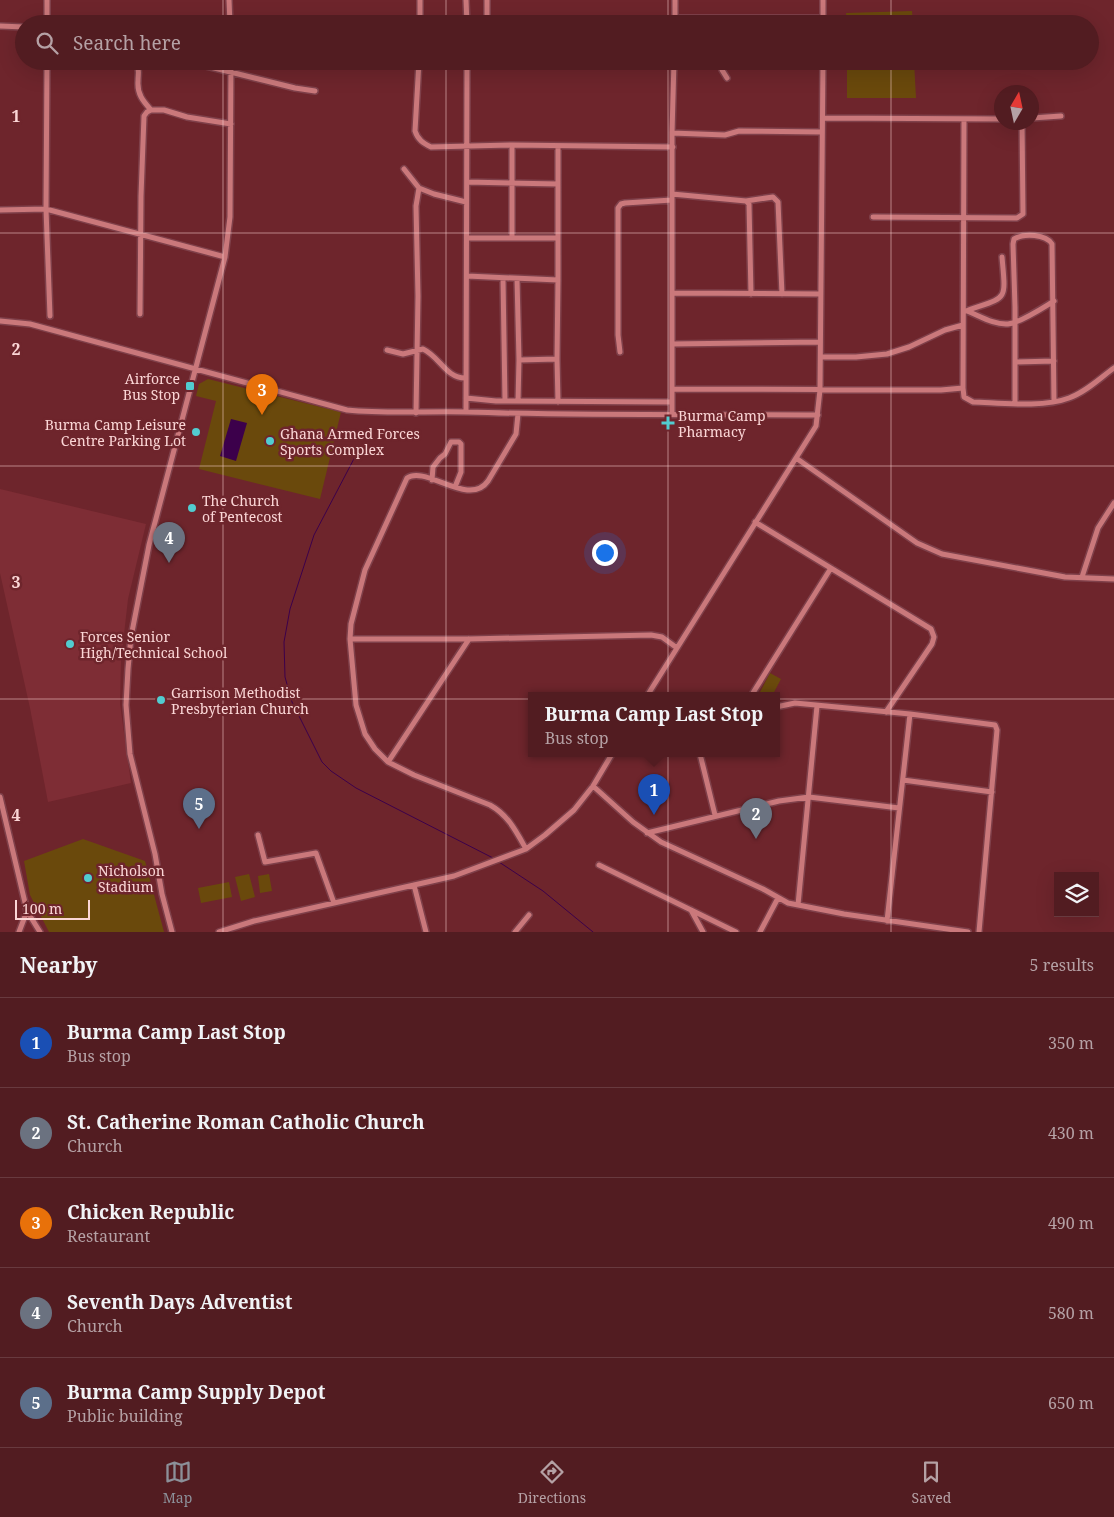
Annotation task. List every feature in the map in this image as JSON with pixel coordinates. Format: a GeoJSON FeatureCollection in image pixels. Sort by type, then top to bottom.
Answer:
{"type":"FeatureCollection","features":[{"type":"Feature","properties":{"kind":"street"},"geometry":{"type":"LineString","coordinates":[[47,0],[47,15]]}},
{"type":"Feature","properties":{"kind":"street"},"geometry":{"type":"LineString","coordinates":[[229,0],[230,15]]}},
{"type":"Feature","properties":{"kind":"street"},"geometry":{"type":"LineString","coordinates":[[420,0],[420,15]]}},
{"type":"Feature","properties":{"kind":"street"},"geometry":{"type":"LineString","coordinates":[[466,0],[466,15]]}},
{"type":"Feature","properties":{"kind":"street"},"geometry":{"type":"LineString","coordinates":[[487,0],[487,15]]}},
{"type":"Feature","properties":{"kind":"street"},"geometry":{"type":"LineString","coordinates":[[674,0],[675,15]]}},
{"type":"Feature","properties":{"kind":"street"},"geometry":{"type":"LineString","coordinates":[[823,0],[823,15]]}},
{"type":"Feature","properties":{"kind":"street"},"geometry":{"type":"LineString","coordinates":[[0,26],[15,27]]}},
{"type":"Feature","properties":{"kind":"street"},"geometry":{"type":"LineString","coordinates":[[47,70],[46,209],[50,316]]}},
{"type":"Feature","properties":{"kind":"street"},"geometry":{"type":"LineString","coordinates":[[139,70],[137,79],[139,94],[151,110]]}},
{"type":"Feature","properties":{"kind":"street"},"geometry":{"type":"LineString","coordinates":[[220,70],[315,91]]}},
{"type":"Feature","properties":{"kind":"street"},"geometry":{"type":"LineString","coordinates":[[418,70],[415,131],[417,137],[431,147],[512,145],[673,147]]}},
{"type":"Feature","properties":{"kind":"street"},"geometry":{"type":"LineString","coordinates":[[466,412],[467,70]]}},
{"type":"Feature","properties":{"kind":"street"},"geometry":{"type":"LineString","coordinates":[[672,414],[674,70]]}},
{"type":"Feature","properties":{"kind":"street"},"geometry":{"type":"LineString","coordinates":[[722,70],[727,78]]}},
{"type":"Feature","properties":{"kind":"street"},"geometry":{"type":"LineString","coordinates":[[650,692],[816,426],[821,357],[823,70]]}},
{"type":"Feature","properties":{"kind":"street"},"geometry":{"type":"LineString","coordinates":[[172,932],[130,754],[126,705],[131,637],[145,565],[225,257],[230,217],[231,73]]}},
{"type":"Feature","properties":{"kind":"street"},"geometry":{"type":"LineString","coordinates":[[140,314],[143,124],[146,112],[164,110],[187,117],[231,124]]}},
{"type":"Feature","properties":{"kind":"street"},"geometry":{"type":"LineString","coordinates":[[1039,118],[1061,116]]}},
{"type":"Feature","properties":{"kind":"street"},"geometry":{"type":"LineString","coordinates":[[823,118],[994,119]]}},
{"type":"Feature","properties":{"kind":"street"},"geometry":{"type":"LineString","coordinates":[[964,120],[964,397],[967,401],[973,402],[1038,404],[1062,401],[1078,394],[1114,368]]}},
{"type":"Feature","properties":{"kind":"street"},"geometry":{"type":"LineString","coordinates":[[873,217],[1017,218],[1023,214],[1022,130]]}},
{"type":"Feature","properties":{"kind":"street"},"geometry":{"type":"LineString","coordinates":[[672,133],[725,135],[739,131],[822,132]]}},
{"type":"Feature","properties":{"kind":"street"},"geometry":{"type":"LineString","coordinates":[[512,145],[512,238]]}},
{"type":"Feature","properties":{"kind":"street"},"geometry":{"type":"LineString","coordinates":[[558,146],[558,402]]}},
{"type":"Feature","properties":{"kind":"street"},"geometry":{"type":"LineString","coordinates":[[404,169],[418,188],[466,202]]}},
{"type":"Feature","properties":{"kind":"street"},"geometry":{"type":"LineString","coordinates":[[467,182],[558,184]]}},
{"type":"Feature","properties":{"kind":"street"},"geometry":{"type":"LineString","coordinates":[[416,412],[418,350],[416,206],[418,188]]}},
{"type":"Feature","properties":{"kind":"street"},"geometry":{"type":"LineString","coordinates":[[620,352],[618,328],[618,208],[621,204],[672,197],[746,201],[773,197],[778,202],[782,294]]}},
{"type":"Feature","properties":{"kind":"street"},"geometry":{"type":"LineString","coordinates":[[746,201],[749,204],[751,294]]}},
{"type":"Feature","properties":{"kind":"street"},"geometry":{"type":"LineString","coordinates":[[0,210],[46,209],[225,257]]}},
{"type":"Feature","properties":{"kind":"street"},"geometry":{"type":"LineString","coordinates":[[1015,403],[1013,244],[1017,237],[1042,236],[1050,240],[1052,244],[1054,402]]}},
{"type":"Feature","properties":{"kind":"street"},"geometry":{"type":"LineString","coordinates":[[467,238],[558,238]]}},
{"type":"Feature","properties":{"kind":"street"},"geometry":{"type":"LineString","coordinates":[[965,312],[995,302],[1005,291],[1002,257]]}},
{"type":"Feature","properties":{"kind":"street"},"geometry":{"type":"LineString","coordinates":[[467,276],[558,280]]}},
{"type":"Feature","properties":{"kind":"street"},"geometry":{"type":"LineString","coordinates":[[503,279],[505,401]]}},
{"type":"Feature","properties":{"kind":"street"},"geometry":{"type":"LineString","coordinates":[[517,279],[518,401]]}},
{"type":"Feature","properties":{"kind":"street"},"geometry":{"type":"LineString","coordinates":[[672,293],[820,294]]}},
{"type":"Feature","properties":{"kind":"street"},"geometry":{"type":"LineString","coordinates":[[965,312],[1008,324],[1054,301]]}},
{"type":"Feature","properties":{"kind":"street"},"geometry":{"type":"LineString","coordinates":[[0,320],[30,324],[347,410],[518,414],[818,415]]}},
{"type":"Feature","properties":{"kind":"street"},"geometry":{"type":"LineString","coordinates":[[821,357],[856,357],[887,354],[910,347],[945,330],[963,325]]}},
{"type":"Feature","properties":{"kind":"street"},"geometry":{"type":"LineString","coordinates":[[672,344],[820,342]]}},
{"type":"Feature","properties":{"kind":"street"},"geometry":{"type":"LineString","coordinates":[[388,350],[403,354],[424,349],[456,378],[466,378]]}},
{"type":"Feature","properties":{"kind":"street"},"geometry":{"type":"LineString","coordinates":[[519,360],[557,359]]}},
{"type":"Feature","properties":{"kind":"street"},"geometry":{"type":"LineString","coordinates":[[1015,362],[1054,361]]}},
{"type":"Feature","properties":{"kind":"street"},"geometry":{"type":"LineString","coordinates":[[672,389],[941,390],[963,388]]}},
{"type":"Feature","properties":{"kind":"street"},"geometry":{"type":"LineString","coordinates":[[466,398],[505,401],[672,402]]}},
{"type":"Feature","properties":{"kind":"street"},"geometry":{"type":"LineString","coordinates":[[518,414],[516,434],[484,487],[474,491],[411,476],[404,483],[365,570],[351,624],[350,639],[354,692],[360,721],[365,734],[375,749],[388,762],[414,775],[500,811],[516,831],[526,849]]}},
{"type":"Feature","properties":{"kind":"street"},"geometry":{"type":"LineString","coordinates":[[432,480],[434,464],[446,454],[451,442],[459,442],[461,444],[461,468],[455,487]]}},
{"type":"Feature","properties":{"kind":"street"},"geometry":{"type":"LineString","coordinates":[[796,458],[917,543],[945,556],[1065,577],[1114,578]]}},
{"type":"Feature","properties":{"kind":"street"},"geometry":{"type":"LineString","coordinates":[[1082,578],[1098,528],[1114,503]]}},
{"type":"Feature","properties":{"kind":"street"},"geometry":{"type":"LineString","coordinates":[[755,522],[931,629],[934,637],[932,644],[886,712]]}},
{"type":"Feature","properties":{"kind":"street"},"geometry":{"type":"LineString","coordinates":[[753,692],[831,568]]}},
{"type":"Feature","properties":{"kind":"street"},"geometry":{"type":"LineString","coordinates":[[350,639],[469,639],[651,634],[662,637],[677,648]]}},
{"type":"Feature","properties":{"kind":"street"},"geometry":{"type":"LineString","coordinates":[[388,762],[469,639]]}},
{"type":"Feature","properties":{"kind":"street"},"geometry":{"type":"LineString","coordinates":[[780,706],[795,704],[910,714],[995,725],[997,730],[979,932]]}},
{"type":"Feature","properties":{"kind":"street"},"geometry":{"type":"LineString","coordinates":[[798,905],[817,706]]}},
{"type":"Feature","properties":{"kind":"street"},"geometry":{"type":"LineString","coordinates":[[887,921],[910,714]]}},
{"type":"Feature","properties":{"kind":"street"},"geometry":{"type":"LineString","coordinates":[[220,932],[254,920],[454,876],[526,849],[569,815],[593,786],[610,757]]}},
{"type":"Feature","properties":{"kind":"street"},"geometry":{"type":"LineString","coordinates":[[701,757],[715,815]]}},
{"type":"Feature","properties":{"kind":"street"},"geometry":{"type":"LineString","coordinates":[[903,780],[992,792]]}},
{"type":"Feature","properties":{"kind":"street"},"geometry":{"type":"LineString","coordinates":[[593,786],[647,833],[661,842],[778,898],[798,905],[887,921],[968,932]]}},
{"type":"Feature","properties":{"kind":"street"},"geometry":{"type":"LineString","coordinates":[[0,797],[3,822],[27,911],[40,932]]}},
{"type":"Feature","properties":{"kind":"street"},"geometry":{"type":"LineString","coordinates":[[647,833],[715,815],[779,801],[809,797],[899,808]]}},
{"type":"Feature","properties":{"kind":"street"},"geometry":{"type":"LineString","coordinates":[[258,835],[265,862],[316,853],[334,903]]}},
{"type":"Feature","properties":{"kind":"street"},"geometry":{"type":"LineString","coordinates":[[599,865],[736,932]]}},
{"type":"Feature","properties":{"kind":"street"},"geometry":{"type":"LineString","coordinates":[[414,885],[426,932]]}},
{"type":"Feature","properties":{"kind":"street"},"geometry":{"type":"LineString","coordinates":[[760,932],[778,898]]}},
{"type":"Feature","properties":{"kind":"street"},"geometry":{"type":"LineString","coordinates":[[690,910],[703,932]]}},
{"type":"Feature","properties":{"kind":"street"},"geometry":{"type":"LineString","coordinates":[[19,932],[27,911]]}},
{"type":"Feature","properties":{"kind":"street"},"geometry":{"type":"LineString","coordinates":[[515,932],[529,915]]}},
{"type":"Feature","properties":{"kind":"street"},"geometry":{"type":"LineString","coordinates":[[700,926],[707,918]]}},
{"type":"Feature","properties":{"kind":"shaded area"},"geometry":{"type":"Polygon","coordinates":[[[912,11],[912,15],[846,15],[846,13],[912,11]]]}},
{"type":"Feature","properties":{"kind":"shaded area"},"geometry":{"type":"Polygon","coordinates":[[[847,70],[914,70],[916,98],[847,98],[847,70]]]}},
{"type":"Feature","properties":{"kind":"shaded area","name":"Ghana Armed Forces Sports Complex"},"geometry":{"type":"Polygon","coordinates":[[[208,379],[341,412],[320,499],[199,469],[216,401],[196,396],[199,384],[208,379]]]}},
{"type":"Feature","properties":{"kind":"shaded area"},"geometry":{"type":"Polygon","coordinates":[[[231,419],[247,423],[236,461],[220,456],[231,419]]]}},
{"type":"Feature","properties":{"kind":"shaded area","name":"Forces Senior High/Technical School"},"geometry":{"type":"Polygon","coordinates":[[[0,489],[146,524],[128,599],[121,661],[120,704],[131,783],[48,802],[30,708],[0,573],[0,489]]]}},
{"type":"Feature","properties":{"kind":"shaded area"},"geometry":{"type":"Polygon","coordinates":[[[770,673],[781,679],[774,692],[760,692],[770,673]]]}},
{"type":"Feature","properties":{"kind":"shaded area","name":"Nicholson Stadium"},"geometry":{"type":"Polygon","coordinates":[[[83,839],[145,861],[164,932],[49,932],[30,895],[24,861],[83,839]]]}},
{"type":"Feature","properties":{"kind":"shaded area"},"geometry":{"type":"Polygon","coordinates":[[[249,874],[255,897],[241,901],[235,877],[249,874]]]}},
{"type":"Feature","properties":{"kind":"shaded area"},"geometry":{"type":"Polygon","coordinates":[[[269,874],[272,891],[260,893],[258,876],[269,874]]]}},
{"type":"Feature","properties":{"kind":"shaded area"},"geometry":{"type":"Polygon","coordinates":[[[229,882],[232,897],[201,903],[198,888],[229,882]]]}},
{"type":"Feature","properties":{"kind":"waterway"},"geometry":{"type":"LineString","coordinates":[[357,453],[314,535],[290,609],[284,642],[285,677],[292,702],[322,762],[331,771],[356,788],[493,858]]}},
{"type":"Feature","properties":{"kind":"waterway"},"geometry":{"type":"LineString","coordinates":[[499,862],[543,891],[593,932]]}},
{"type":"Feature","properties":{"kind":"place","name":"Airforce Bus Stop"},"geometry":{"type":"Point","coordinates":[190,386]}},
{"type":"Feature","properties":{"kind":"place","name":"Chicken Republic"},"geometry":{"type":"Point","coordinates":[262,415]}},
{"type":"Feature","properties":{"kind":"place","name":"Burma Camp Pharmacy"},"geometry":{"type":"Point","coordinates":[668,423]}},
{"type":"Feature","properties":{"kind":"place","name":"Burma Camp Leisure Centre Parking Lot"},"geometry":{"type":"Point","coordinates":[196,432]}},
{"type":"Feature","properties":{"kind":"place","name":"Ghana Armed Forces Sports Complex"},"geometry":{"type":"Point","coordinates":[270,441]}},
{"type":"Feature","properties":{"kind":"place","name":"The Church of Pentecost"},"geometry":{"type":"Point","coordinates":[192,508]}},
{"type":"Feature","properties":{"kind":"place","name":"Seventh Days Adventist"},"geometry":{"type":"Point","coordinates":[169,563]}},
{"type":"Feature","properties":{"kind":"place","name":"Forces Senior High/Technical School"},"geometry":{"type":"Point","coordinates":[70,644]}},
{"type":"Feature","properties":{"kind":"place","name":"Garrison Methodist Presbyterian Church"},"geometry":{"type":"Point","coordinates":[161,700]}},
{"type":"Feature","properties":{"kind":"place","name":"Burma Camp Last Stop"},"geometry":{"type":"Point","coordinates":[654,815]}},
{"type":"Feature","properties":{"kind":"place","name":"Burma Camp Supply Depot"},"geometry":{"type":"Point","coordinates":[199,829]}},
{"type":"Feature","properties":{"kind":"place","name":"St. Catherine Roman Catholic Church"},"geometry":{"type":"Point","coordinates":[756,839]}},
{"type":"Feature","properties":{"kind":"place","name":"Nicholson Stadium"},"geometry":{"type":"Point","coordinates":[88,878]}}]}
